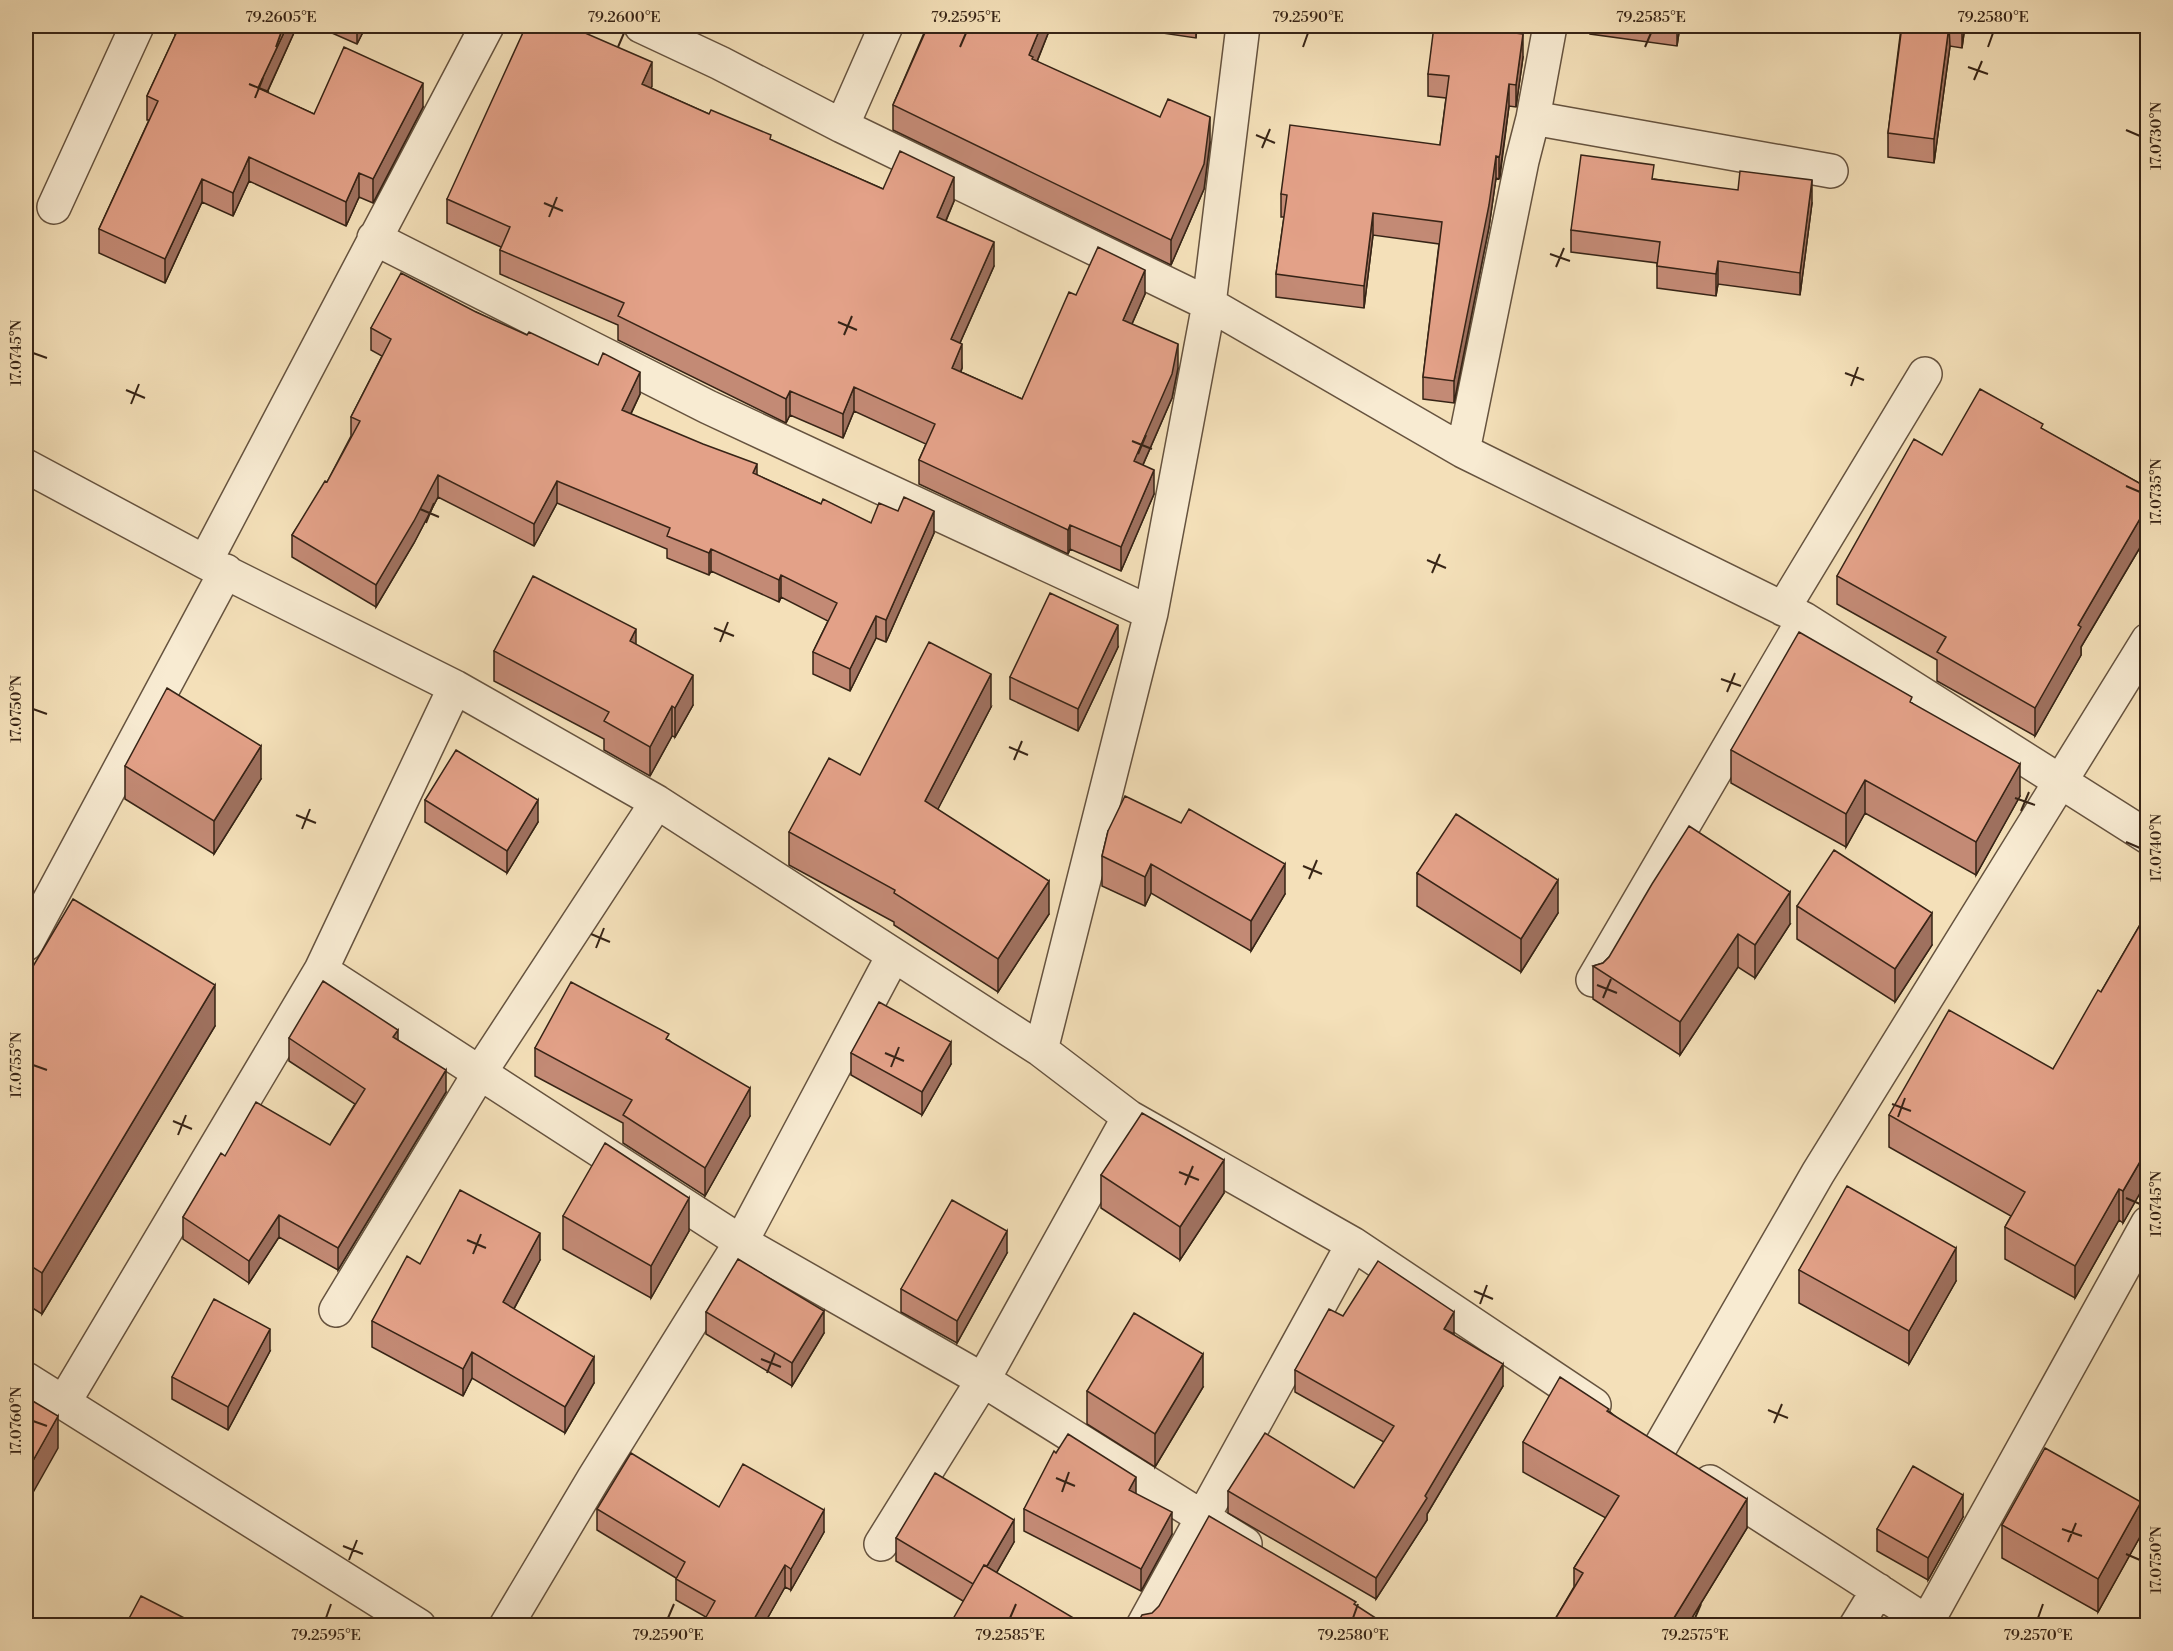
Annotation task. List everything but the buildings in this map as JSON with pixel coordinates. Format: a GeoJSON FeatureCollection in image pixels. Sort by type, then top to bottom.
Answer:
{"type":"FeatureCollection","features":[{"type":"Feature","properties":{"kind":"street"},"geometry":{"type":"LineString","coordinates":[[54,207],[137,26]]}},
{"type":"Feature","properties":{"kind":"street"},"geometry":{"type":"LineString","coordinates":[[26,944],[215,566],[374,238],[487,26]]}},
{"type":"Feature","properties":{"kind":"street"},"geometry":{"type":"LineString","coordinates":[[641,26],[1209,304],[1463,451],[1793,614],[2148,837]]}},
{"type":"Feature","properties":{"kind":"street"},"geometry":{"type":"LineString","coordinates":[[842,126],[886,26]]}},
{"type":"Feature","properties":{"kind":"street"},"geometry":{"type":"LineString","coordinates":[[1041,1050],[1151,613],[1209,304],[1243,26]]}},
{"type":"Feature","properties":{"kind":"street"},"geometry":{"type":"LineString","coordinates":[[1463,451],[1550,26]]}},
{"type":"Feature","properties":{"kind":"street"},"geometry":{"type":"LineString","coordinates":[[1533,118],[1832,171]]}},
{"type":"Feature","properties":{"kind":"street"},"geometry":{"type":"LineString","coordinates":[[374,238],[708,407],[1151,613]]}},
{"type":"Feature","properties":{"kind":"street"},"geometry":{"type":"LineString","coordinates":[[1593,980],[1925,374]]}},
{"type":"Feature","properties":{"kind":"street"},"geometry":{"type":"LineString","coordinates":[[26,466],[215,566],[455,687],[657,802],[1041,1050],[1129,1117],[1353,1244],[1657,1447],[1930,1624],[2148,1223]]}},
{"type":"Feature","properties":{"kind":"street"},"geometry":{"type":"LineString","coordinates":[[1657,1447],[1818,1173],[2059,780],[2148,640]]}},
{"type":"Feature","properties":{"kind":"street"},"geometry":{"type":"LineString","coordinates":[[64,1402],[321,970],[455,687]]}},
{"type":"Feature","properties":{"kind":"street"},"geometry":{"type":"LineString","coordinates":[[336,1310],[479,1074],[657,802]]}},
{"type":"Feature","properties":{"kind":"street"},"geometry":{"type":"LineString","coordinates":[[506,1626],[594,1478],[741,1242],[893,956]]}},
{"type":"Feature","properties":{"kind":"street"},"geometry":{"type":"LineString","coordinates":[[321,970],[741,1242],[983,1380],[1202,1519],[1272,1560]]}},
{"type":"Feature","properties":{"kind":"street"},"geometry":{"type":"LineString","coordinates":[[881,1544],[983,1380],[1129,1117]]}},
{"type":"Feature","properties":{"kind":"street"},"geometry":{"type":"LineString","coordinates":[[1143,1626],[1353,1244]]}},
{"type":"Feature","properties":{"kind":"street"},"geometry":{"type":"LineString","coordinates":[[26,1379],[419,1626]]}},
{"type":"Feature","properties":{"kind":"street"},"geometry":{"type":"LineString","coordinates":[[1856,1626],[1878,1590]]}}]}
